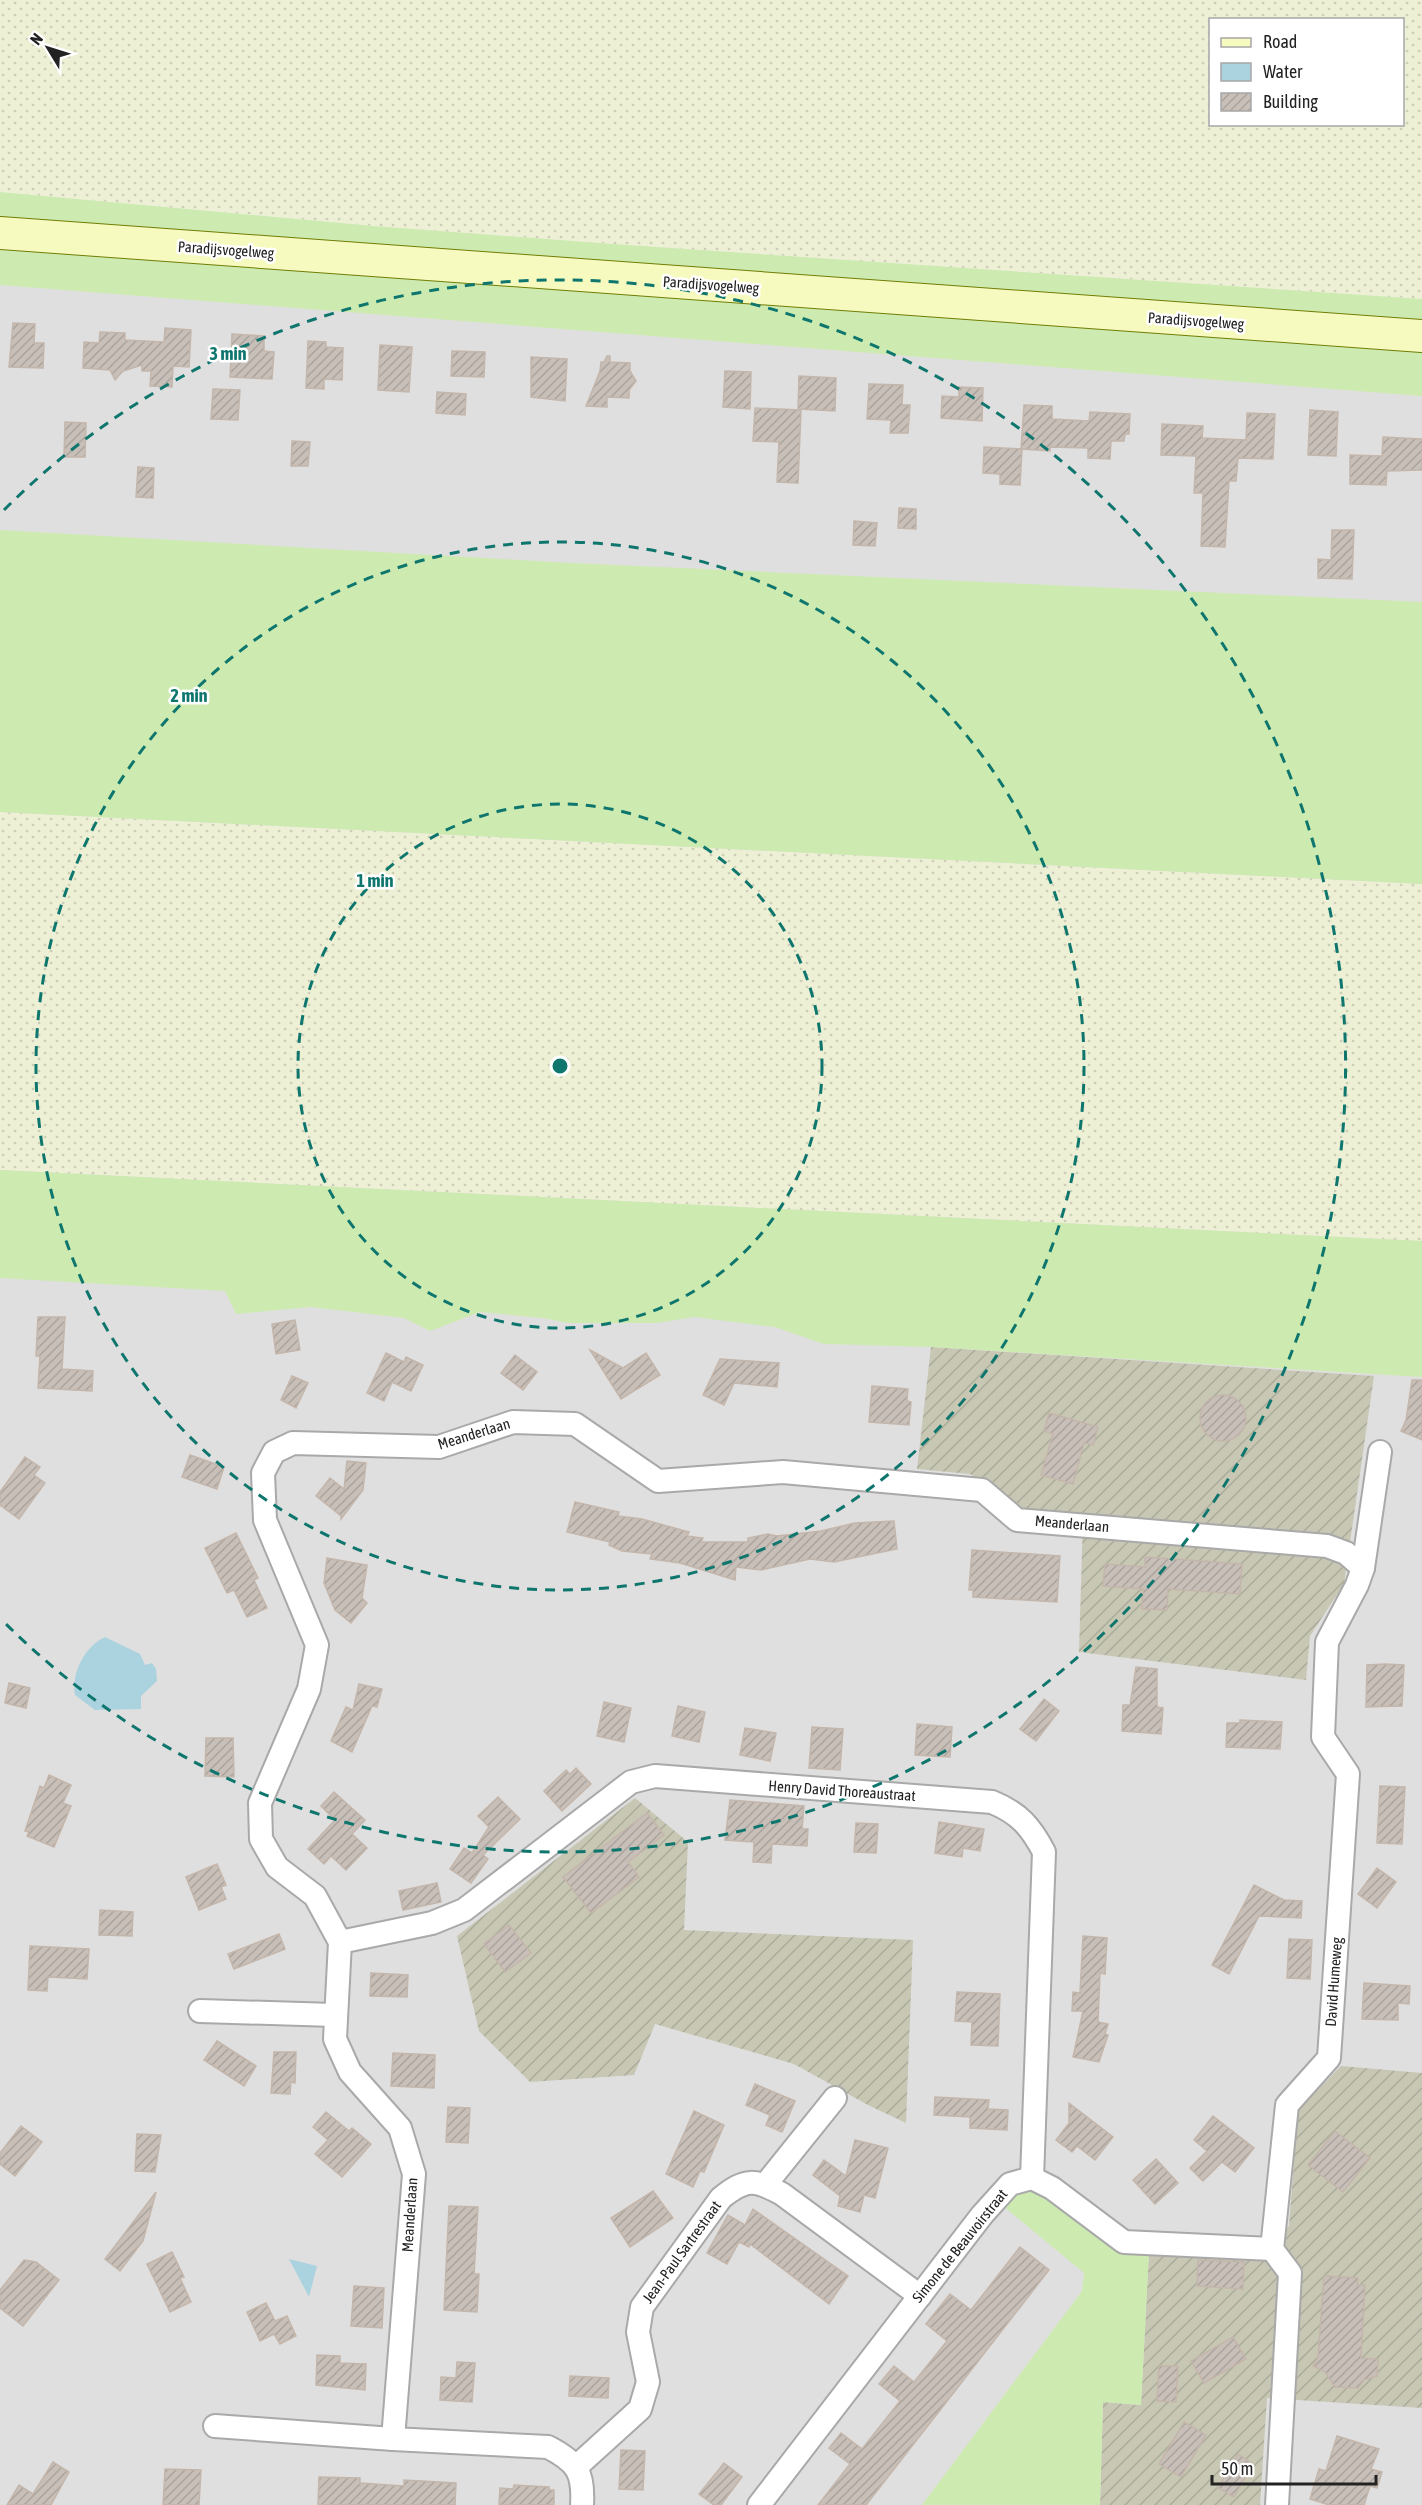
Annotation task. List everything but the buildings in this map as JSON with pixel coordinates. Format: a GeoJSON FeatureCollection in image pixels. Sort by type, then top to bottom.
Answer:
{"type":"FeatureCollection","features":[{"type":"Feature","properties":{"kind":"street","name":"Paradijsvogelweg"},"geometry":{"type":"LineString","coordinates":[[0,233],[1422,336]]}},
{"type":"Feature","properties":{"kind":"street","name":"Meanderlaan"},"geometry":{"type":"LineString","coordinates":[[393,2439],[414,2174],[400,2128],[350,2072],[335,2039],[334,2014],[340,1942],[315,1896],[277,1867],[261,1839],[260,1803],[309,1689],[317,1645],[265,1520],[263,1473],[274,1452],[293,1443],[439,1447],[513,1422],[575,1424],[658,1481],[783,1472],[982,1490],[1017,1520],[1327,1546],[1346,1553],[1363,1568]]}},
{"type":"Feature","properties":{"kind":"street","name":"David Humeweg"},"geometry":{"type":"LineString","coordinates":[[1272,2249],[1287,2105],[1329,2058],[1348,1774],[1323,1737],[1327,1642],[1357,1585],[1363,1568],[1380,1452]]}},
{"type":"Feature","properties":{"kind":"street","name":"Henry David Thoreaustraat"},"geometry":{"type":"LineString","coordinates":[[340,1942],[432,1923],[464,1910],[631,1782],[655,1776],[992,1802],[1012,1810],[1031,1828],[1044,1852],[1032,2178]]}},
{"type":"Feature","properties":{"kind":"street"},"geometry":{"type":"LineString","coordinates":[[200,2011],[334,2014]]}},
{"type":"Feature","properties":{"kind":"street"},"geometry":{"type":"LineString","coordinates":[[835,2098],[765,2185],[782,2194],[920,2296]]}},
{"type":"Feature","properties":{"kind":"street"},"geometry":{"type":"LineString","coordinates":[[1032,2178],[1052,2188],[1124,2242],[1272,2249],[1290,2273],[1277,2505]]}},
{"type":"Feature","properties":{"kind":"street","name":"Simone de Beauvoirstraat"},"geometry":{"type":"LineString","coordinates":[[759,2505],[920,2296],[1010,2184],[1032,2178]]}},
{"type":"Feature","properties":{"kind":"street","name":"Jean-Paul Sartrestraat"},"geometry":{"type":"LineString","coordinates":[[576,2467],[640,2409],[648,2382],[638,2332],[642,2307],[721,2198],[736,2186],[749,2182],[765,2185]]}},
{"type":"Feature","properties":{"kind":"street"},"geometry":{"type":"LineString","coordinates":[[215,2426],[548,2447],[568,2457],[576,2467],[581,2481],[582,2505]]}},
{"type":"Feature","properties":{"kind":"shaded area"},"geometry":{"type":"Polygon","coordinates":[[[0,0],[1422,0],[1422,299],[374,226],[0,192],[0,0]]]}},
{"type":"Feature","properties":{"kind":"shaded area"},"geometry":{"type":"Polygon","coordinates":[[[0,258],[1422,318],[1422,2505],[0,2505],[0,258]]]}},
{"type":"Feature","properties":{"kind":"shaded area"},"geometry":{"type":"Polygon","coordinates":[[[0,812],[1422,884],[1422,1241],[0,1170],[0,812]]]}},
{"type":"Feature","properties":{"kind":"shaded area"},"geometry":{"type":"Polygon","coordinates":[[[931,1347],[1374,1376],[1344,1584],[1310,1636],[1306,1680],[1079,1652],[1083,1517],[1030,1512],[970,1474],[917,1469],[931,1347]]]}},
{"type":"Feature","properties":{"kind":"shaded area"},"geometry":{"type":"Polygon","coordinates":[[[635,1798],[688,1842],[684,1930],[913,1940],[906,2123],[794,2064],[655,2024],[634,2075],[530,2082],[479,2031],[457,1936],[635,1798]]]}},
{"type":"Feature","properties":{"kind":"shaded area"},"geometry":{"type":"Polygon","coordinates":[[[1341,2066],[1422,2073],[1422,2408],[1267,2398],[1260,2505],[1100,2505],[1103,2402],[1141,2405],[1149,2252],[1258,2260],[1289,2226],[1298,2110],[1341,2066]]]}},
{"type":"Feature","properties":{"kind":"green space"},"geometry":{"type":"Polygon","coordinates":[[[0,192],[374,226],[613,244],[1422,299],[1422,326],[0,228],[0,192]]]}},
{"type":"Feature","properties":{"kind":"green space"},"geometry":{"type":"Polygon","coordinates":[[[0,244],[1422,342],[1422,396],[0,285],[0,244]]]}},
{"type":"Feature","properties":{"kind":"green space"},"geometry":{"type":"Polygon","coordinates":[[[0,530],[571,563],[1422,602],[1422,884],[0,812],[0,530]]]}},
{"type":"Feature","properties":{"kind":"green space"},"geometry":{"type":"Polygon","coordinates":[[[0,1170],[1422,1241],[1422,1377],[931,1347],[824,1344],[775,1327],[695,1317],[656,1323],[568,1323],[543,1318],[480,1312],[430,1331],[404,1318],[311,1307],[236,1314],[225,1291],[0,1278],[0,1170]]]}},
{"type":"Feature","properties":{"kind":"green space"},"geometry":{"type":"Polygon","coordinates":[[[1034,2188],[1044,2192],[1108,2245],[1149,2252],[1141,2405],[1103,2402],[1100,2505],[922,2505],[1082,2291],[1084,2273],[1003,2206],[1015,2194],[1034,2188]]]}},
{"type":"Feature","properties":{"kind":"water"},"geometry":{"type":"Polygon","coordinates":[[[105,1637],[140,1654],[145,1665],[152,1663],[156,1669],[157,1681],[141,1696],[141,1709],[95,1710],[75,1695],[75,1678],[81,1661],[91,1647],[105,1637]]]}},
{"type":"Feature","properties":{"kind":"water"},"geometry":{"type":"Polygon","coordinates":[[[289,2259],[317,2266],[309,2297],[289,2259]]]}}]}
